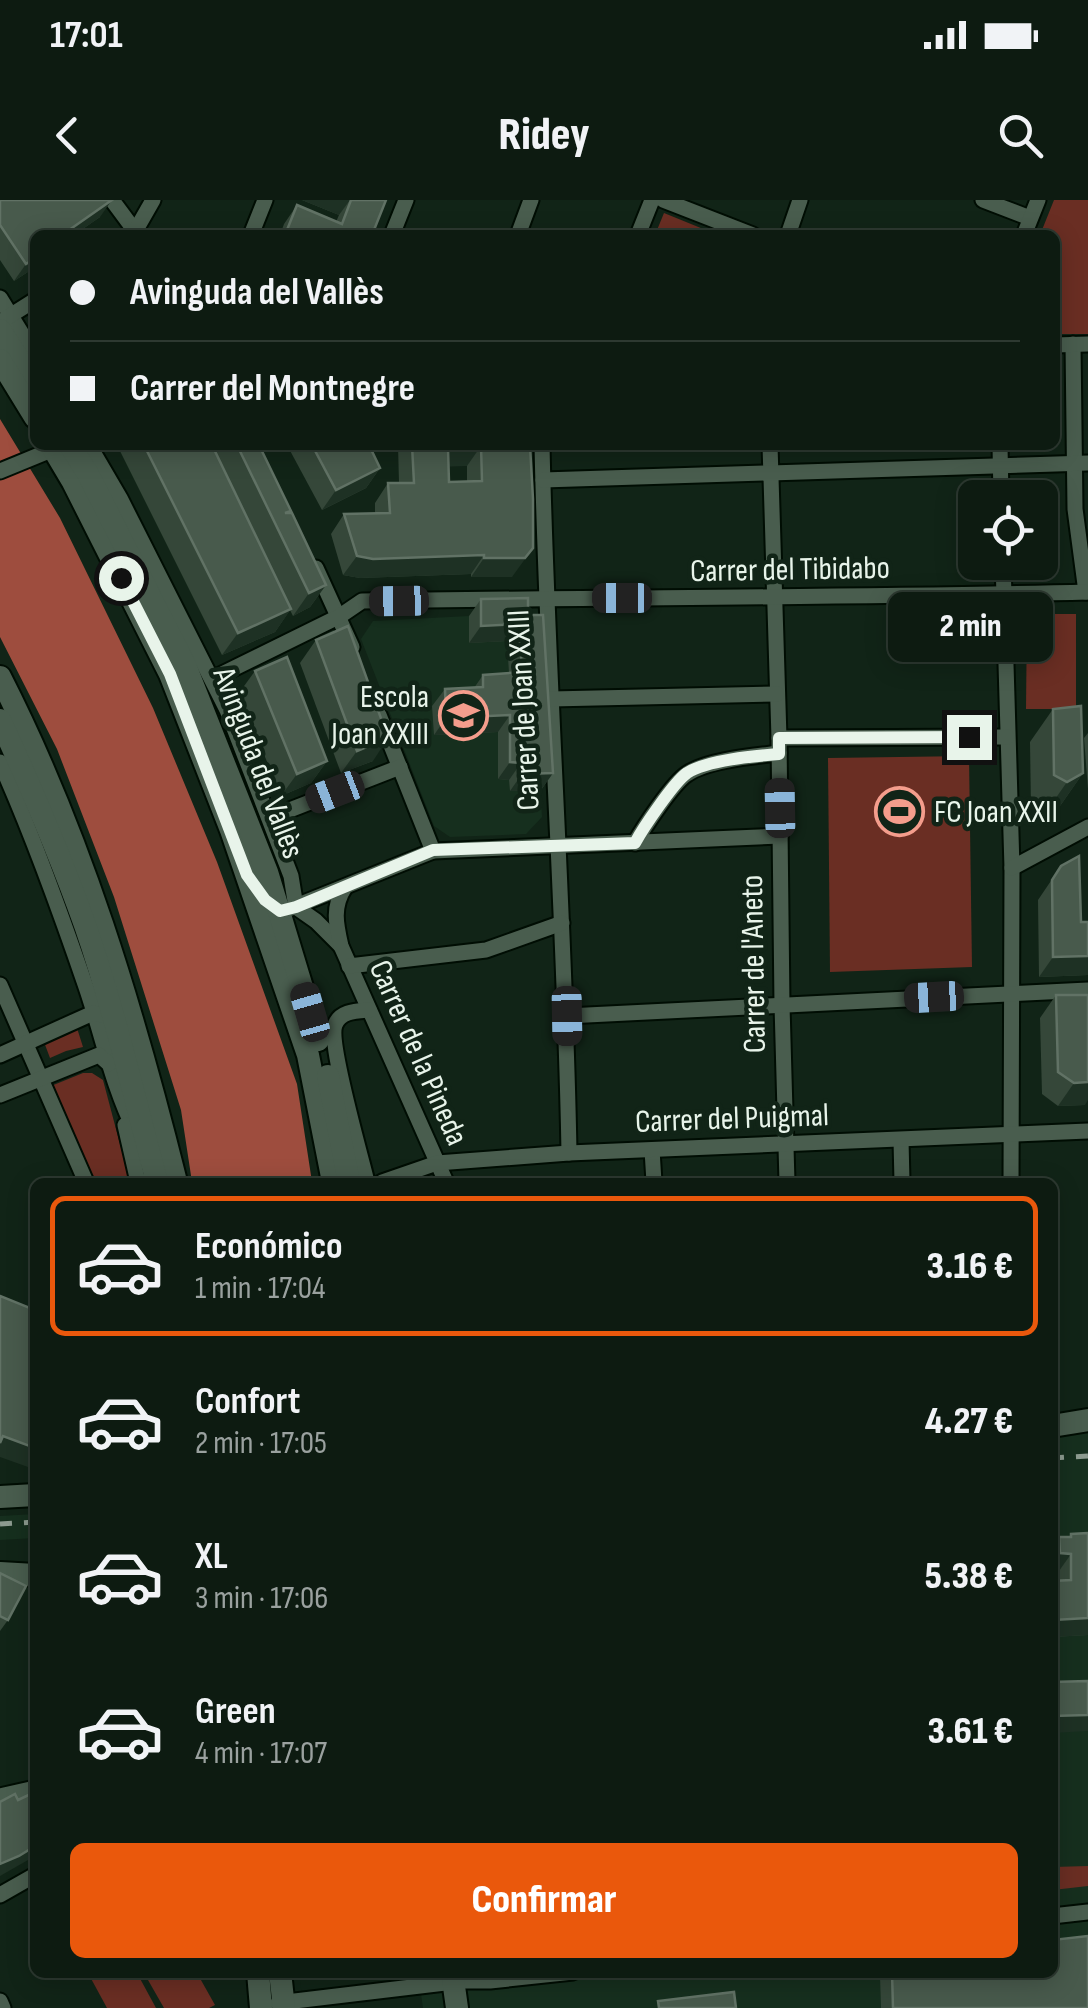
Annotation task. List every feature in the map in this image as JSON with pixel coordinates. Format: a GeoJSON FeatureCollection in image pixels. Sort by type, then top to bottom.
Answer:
{"type":"FeatureCollection","features":[{"type":"Feature","properties":{"kind":"main road"},"geometry":{"type":"LineString","coordinates":[[4,322],[30,374]]}},
{"type":"Feature","properties":{"kind":"main road"},"geometry":{"type":"LineString","coordinates":[[0,360],[30,409]]}},
{"type":"Feature","properties":{"kind":"main road","name":"Avinguda del Vallès"},"geometry":{"type":"LineString","coordinates":[[55,450],[170,674],[247,875],[308,1055],[332,1178]]}},
{"type":"Feature","properties":{"kind":"main road","name":"Avinguda del Vallès"},"geometry":{"type":"LineString","coordinates":[[57,450],[88,474],[185,665],[248,824],[288,909],[348,1178]]}},
{"type":"Feature","properties":{"kind":"main road"},"geometry":{"type":"LineString","coordinates":[[0,677],[7,740],[20,780],[55,846],[86,927],[104,1015],[150,1177]]}},
{"type":"Feature","properties":{"kind":"main road"},"geometry":{"type":"LineString","coordinates":[[20,780],[60,812],[140,1044],[175,1178]]}},
{"type":"Feature","properties":{"kind":"main road"},"geometry":{"type":"LineString","coordinates":[[1058,1425],[1088,1420]]}},
{"type":"Feature","properties":{"kind":"main road"},"geometry":{"type":"LineString","coordinates":[[0,1573],[30,1574]]}},
{"type":"Feature","properties":{"kind":"main road"},"geometry":{"type":"LineString","coordinates":[[261,1978],[274,2006]]}},
{"type":"Feature","properties":{"kind":"main road"},"geometry":{"type":"LineString","coordinates":[[274,2006],[279,1978]]}},
{"type":"Feature","properties":{"kind":"street"},"geometry":{"type":"LineString","coordinates":[[112,200],[133,230]]}},
{"type":"Feature","properties":{"kind":"street"},"geometry":{"type":"LineString","coordinates":[[138,230],[153,200]]}},
{"type":"Feature","properties":{"kind":"street"},"geometry":{"type":"LineString","coordinates":[[253,230],[265,200]]}},
{"type":"Feature","properties":{"kind":"street"},"geometry":{"type":"LineString","coordinates":[[394,230],[406,200]]}},
{"type":"Feature","properties":{"kind":"street"},"geometry":{"type":"LineString","coordinates":[[520,230],[531,200]]}},
{"type":"Feature","properties":{"kind":"street"},"geometry":{"type":"LineString","coordinates":[[640,230],[652,200]]}},
{"type":"Feature","properties":{"kind":"street"},"geometry":{"type":"LineString","coordinates":[[663,200],[740,230]]}},
{"type":"Feature","properties":{"kind":"street"},"geometry":{"type":"LineString","coordinates":[[790,230],[800,200]]}},
{"type":"Feature","properties":{"kind":"street"},"geometry":{"type":"LineString","coordinates":[[983,200],[1030,218]]}},
{"type":"Feature","properties":{"kind":"street"},"geometry":{"type":"LineString","coordinates":[[1026,230],[1038,200]]}},
{"type":"Feature","properties":{"kind":"street"},"geometry":{"type":"LineString","coordinates":[[0,298],[4,322],[30,350]]}},
{"type":"Feature","properties":{"kind":"street"},"geometry":{"type":"LineString","coordinates":[[4,322],[30,305]]}},
{"type":"Feature","properties":{"kind":"street"},"geometry":{"type":"LineString","coordinates":[[1081,344],[1081,463],[1075,510],[1087,592]]}},
{"type":"Feature","properties":{"kind":"street"},"geometry":{"type":"LineString","coordinates":[[0,472],[50,450]]}},
{"type":"Feature","properties":{"kind":"street","name":"Avinguda del Vallès"},"geometry":{"type":"LineString","coordinates":[[92,450],[212,679],[290,876],[288,909]]}},
{"type":"Feature","properties":{"kind":"street","name":"Carrer de Joan XXIII"},"geometry":{"type":"LineString","coordinates":[[542,450],[570,1153]]}},
{"type":"Feature","properties":{"kind":"street","name":"Carrer de l'Aneto"},"geometry":{"type":"LineString","coordinates":[[770,450],[787,1178]]}},
{"type":"Feature","properties":{"kind":"street"},"geometry":{"type":"LineString","coordinates":[[1000,450],[1001,480]]}},
{"type":"Feature","properties":{"kind":"street"},"geometry":{"type":"LineString","coordinates":[[543,480],[1081,463]]}},
{"type":"Feature","properties":{"kind":"street"},"geometry":{"type":"LineString","coordinates":[[306,548],[360,666]]}},
{"type":"Feature","properties":{"kind":"street"},"geometry":{"type":"LineString","coordinates":[[1004,580],[1012,868],[1011,1178]]}},
{"type":"Feature","properties":{"kind":"street","name":"Carrer del Tibidabo"},"geometry":{"type":"LineString","coordinates":[[212,679],[362,602],[1087,592]]}},
{"type":"Feature","properties":{"kind":"street"},"geometry":{"type":"LineString","coordinates":[[284,622],[292,640]]}},
{"type":"Feature","properties":{"kind":"street"},"geometry":{"type":"LineString","coordinates":[[551,699],[778,694]]}},
{"type":"Feature","properties":{"kind":"street"},"geometry":{"type":"LineString","coordinates":[[373,700],[433,850]]}},
{"type":"Feature","properties":{"kind":"street"},"geometry":{"type":"LineString","coordinates":[[635,843],[686,774],[779,746],[1007,737]]}},
{"type":"Feature","properties":{"kind":"street"},"geometry":{"type":"LineString","coordinates":[[7,740],[48,880],[104,1015],[108,1064],[150,1177]]}},
{"type":"Feature","properties":{"kind":"street"},"geometry":{"type":"LineString","coordinates":[[270,818],[400,767]]}},
{"type":"Feature","properties":{"kind":"street"},"geometry":{"type":"LineString","coordinates":[[1012,868],[1088,827]]}},
{"type":"Feature","properties":{"kind":"street"},"geometry":{"type":"LineString","coordinates":[[288,909],[433,850],[780,836]]}},
{"type":"Feature","properties":{"kind":"street"},"geometry":{"type":"LineString","coordinates":[[48,880],[55,846]]}},
{"type":"Feature","properties":{"kind":"street","name":"Carrer de la Pineda"},"geometry":{"type":"LineString","coordinates":[[247,875],[265,900],[316,921],[341,946]]}},
{"type":"Feature","properties":{"kind":"street","name":"Carrer de la Pineda"},"geometry":{"type":"LineString","coordinates":[[345,888],[336,905],[341,946],[444,1178]]}},
{"type":"Feature","properties":{"kind":"street"},"geometry":{"type":"LineString","coordinates":[[350,966],[486,950],[562,923]]}},
{"type":"Feature","properties":{"kind":"street"},"geometry":{"type":"LineString","coordinates":[[0,985],[84,1178]]}},
{"type":"Feature","properties":{"kind":"street"},"geometry":{"type":"LineString","coordinates":[[567,1016],[1088,990]]}},
{"type":"Feature","properties":{"kind":"street"},"geometry":{"type":"LineString","coordinates":[[366,1178],[334,1034],[335,1022],[341,1016],[369,1010]]}},
{"type":"Feature","properties":{"kind":"street"},"geometry":{"type":"LineString","coordinates":[[104,1015],[140,1044]]}},
{"type":"Feature","properties":{"kind":"street"},"geometry":{"type":"LineString","coordinates":[[0,1055],[25,1042],[104,1015]]}},
{"type":"Feature","properties":{"kind":"street"},"geometry":{"type":"LineString","coordinates":[[1,1093],[99,1055],[108,1064]]}},
{"type":"Feature","properties":{"kind":"street","name":"Carrer del Puigmal"},"geometry":{"type":"LineString","coordinates":[[394,1178],[437,1163],[570,1153],[1088,1131]]}},
{"type":"Feature","properties":{"kind":"street"},"geometry":{"type":"LineString","coordinates":[[901,1140],[902,1178]]}},
{"type":"Feature","properties":{"kind":"street"},"geometry":{"type":"LineString","coordinates":[[652,1150],[654,1178]]}},
{"type":"Feature","properties":{"kind":"street"},"geometry":{"type":"LineString","coordinates":[[0,1796],[30,1789]]}},
{"type":"Feature","properties":{"kind":"street"},"geometry":{"type":"LineString","coordinates":[[0,1895],[30,1878]]}},
{"type":"Feature","properties":{"kind":"street"},"geometry":{"type":"LineString","coordinates":[[1058,1915],[1088,1912]]}},
{"type":"Feature","properties":{"kind":"street"},"geometry":{"type":"LineString","coordinates":[[274,2006],[445,1990],[523,1978]]}},
{"type":"Feature","properties":{"kind":"street"},"geometry":{"type":"LineString","coordinates":[[445,1990],[490,1982]]}},
{"type":"Feature","properties":{"kind":"street"},"geometry":{"type":"LineString","coordinates":[[0,2001],[4,2008]]}},
{"type":"Feature","properties":{"kind":"shaded area"},"geometry":{"type":"Polygon","coordinates":[[[1054,200],[1088,200],[1088,334],[1060,334],[1060,230],[1042,230],[1054,200]]]}},
{"type":"Feature","properties":{"kind":"shaded area"},"geometry":{"type":"Polygon","coordinates":[[[664,213],[706,230],[657,230],[664,213]]]}},
{"type":"Feature","properties":{"kind":"shaded area"},"geometry":{"type":"Polygon","coordinates":[[[0,419],[60,518],[153,708],[217,862],[297,1084],[311,1178],[191,1178],[181,1110],[114,897],[57,749],[0,637],[0,419]]]}},
{"type":"Feature","properties":{"kind":"shaded area"},"geometry":{"type":"Polygon","coordinates":[[[1027,614],[1076,614],[1076,709],[1026,709],[1027,614]]]}},
{"type":"Feature","properties":{"kind":"shaded area","name":"Escola Joan XXIII"},"geometry":{"type":"Polygon","coordinates":[[[469,616],[531,632],[542,817],[526,834],[450,837],[434,826],[361,639],[373,621],[469,616]]]}},
{"type":"Feature","properties":{"kind":"shaded area","name":"FC Joan XXII"},"geometry":{"type":"Polygon","coordinates":[[[969,756],[972,967],[830,972],[828,758],[969,756]]]}},
{"type":"Feature","properties":{"kind":"shaded area"},"geometry":{"type":"Polygon","coordinates":[[[77,1028],[83,1047],[50,1058],[44,1042],[77,1028]]]}},
{"type":"Feature","properties":{"kind":"shaded area"},"geometry":{"type":"Polygon","coordinates":[[[83,1073],[103,1080],[129,1178],[91,1178],[51,1086],[83,1073]]]}},
{"type":"Feature","properties":{"kind":"shaded area"},"geometry":{"type":"Polygon","coordinates":[[[1088,1419],[1088,2008],[362,2008],[357,1978],[1058,1978],[1058,1424],[1088,1419]]]}},
{"type":"Feature","properties":{"kind":"shaded area"},"geometry":{"type":"Polygon","coordinates":[[[30,1514],[30,1538],[0,1540],[0,1516],[30,1514]]]}},
{"type":"Feature","properties":{"kind":"shaded area"},"geometry":{"type":"Polygon","coordinates":[[[1088,1866],[1088,1886],[1058,1889],[1058,1867],[1088,1866]]]}},
{"type":"Feature","properties":{"kind":"shaded area"},"geometry":{"type":"Polygon","coordinates":[[[91,1978],[140,1978],[156,2008],[107,2008],[91,1978]]]}},
{"type":"Feature","properties":{"kind":"shaded area"},"geometry":{"type":"Polygon","coordinates":[[[147,1978],[200,1978],[215,2005],[209,2008],[164,2008],[147,1978]]]}},
{"type":"Feature","properties":{"kind":"pier"},"geometry":{"type":"Polygon","coordinates":[[[419,1978],[423,2008],[303,2008],[300,1979],[419,1978]]]}},
{"type":"Feature","properties":{"kind":"building"},"geometry":{"type":"Polygon","coordinates":[[[0,200],[112,200],[69,230],[30,230],[30,261],[26,264],[0,225],[0,200]]]}},
{"type":"Feature","properties":{"kind":"building"},"geometry":{"type":"Polygon","coordinates":[[[351,200],[386,200],[374,230],[287,230],[297,205],[342,224],[351,200]]]}},
{"type":"Feature","properties":{"kind":"building"},"geometry":{"type":"Polygon","coordinates":[[[146,450],[214,450],[291,609],[238,633],[146,450]]]}},
{"type":"Feature","properties":{"kind":"building"},"geometry":{"type":"Polygon","coordinates":[[[239,450],[261,450],[291,511],[285,513],[292,513],[326,585],[309,593],[239,450]]]}},
{"type":"Feature","properties":{"kind":"building"},"geometry":{"type":"Polygon","coordinates":[[[315,450],[371,450],[380,468],[336,490],[315,450]]]}},
{"type":"Feature","properties":{"kind":"building"},"geometry":{"type":"Polygon","coordinates":[[[412,450],[448,450],[449,482],[482,481],[481,450],[530,450],[533,548],[525,558],[357,556],[344,514],[390,513],[388,483],[414,483],[412,450]]]}},
{"type":"Feature","properties":{"kind":"building"},"geometry":{"type":"Polygon","coordinates":[[[528,598],[528,615],[543,615],[553,773],[522,774],[521,763],[510,762],[510,715],[446,718],[445,689],[483,687],[483,675],[522,672],[519,624],[481,626],[481,599],[528,598]]]}},
{"type":"Feature","properties":{"kind":"building"},"geometry":{"type":"Polygon","coordinates":[[[348,626],[388,738],[357,751],[316,640],[348,626]]]}},
{"type":"Feature","properties":{"kind":"building"},"geometry":{"type":"Polygon","coordinates":[[[287,657],[327,761],[297,774],[255,671],[287,657]]]}},
{"type":"Feature","properties":{"kind":"building"},"geometry":{"type":"Polygon","coordinates":[[[1081,706],[1083,773],[1067,782],[1054,775],[1053,709],[1081,706]]]}},
{"type":"Feature","properties":{"kind":"building"},"geometry":{"type":"Polygon","coordinates":[[[1079,856],[1081,922],[1088,922],[1088,956],[1053,957],[1052,880],[1061,866],[1079,856]]]}},
{"type":"Feature","properties":{"kind":"building"},"geometry":{"type":"Polygon","coordinates":[[[1056,995],[1088,995],[1088,1082],[1074,1083],[1058,1072],[1056,995]]]}},
{"type":"Feature","properties":{"kind":"building"},"geometry":{"type":"Polygon","coordinates":[[[0,1296],[30,1308],[30,1446],[3,1436],[0,1443],[0,1296]]]}},
{"type":"Feature","properties":{"kind":"building"},"geometry":{"type":"Polygon","coordinates":[[[1088,1533],[1088,1618],[1058,1620],[1058,1581],[1071,1580],[1071,1554],[1060,1553],[1059,1537],[1088,1533]]]}},
{"type":"Feature","properties":{"kind":"building"},"geometry":{"type":"Polygon","coordinates":[[[0,1573],[26,1586],[8,1620],[0,1616],[0,1573]]]}},
{"type":"Feature","properties":{"kind":"building"},"geometry":{"type":"Polygon","coordinates":[[[1088,1681],[1088,1715],[1058,1716],[1058,1682],[1088,1681]]]}},
{"type":"Feature","properties":{"kind":"building"},"geometry":{"type":"Polygon","coordinates":[[[15,1794],[18,1800],[30,1794],[30,1849],[0,1864],[0,1802],[15,1794]]]}},
{"type":"Feature","properties":{"kind":"building"},"geometry":{"type":"Polygon","coordinates":[[[1088,1936],[1088,2008],[893,2008],[892,1978],[1058,1978],[1058,1939],[1088,1936]]]}},
{"type":"Feature","properties":{"kind":"building"},"geometry":{"type":"Polygon","coordinates":[[[734,1992],[736,2008],[659,2008],[658,2001],[734,1992]]]}},
{"type":"Feature","properties":{"kind":"railway"},"geometry":{"type":"LineString","coordinates":[[1058,1458],[1088,1456]]}},
{"type":"Feature","properties":{"kind":"railway"},"geometry":{"type":"LineString","coordinates":[[0,1524],[30,1522]]}},
{"type":"Feature","properties":{"kind":"place","name":"Escola Joan XXIII"},"geometry":{"type":"Point","coordinates":[464,715]}},
{"type":"Feature","properties":{"kind":"place","name":"FC Joan XXII"},"geometry":{"type":"Point","coordinates":[899,812]}},
{"type":"Feature","properties":{"kind":"route"},"geometry":{"type":"LineString","coordinates":[[121,578],[170,674],[247,875],[265,900],[280,911],[433,850],[635,843],[686,774],[723,762],[779,754],[779,738],[969,737]]}}]}
